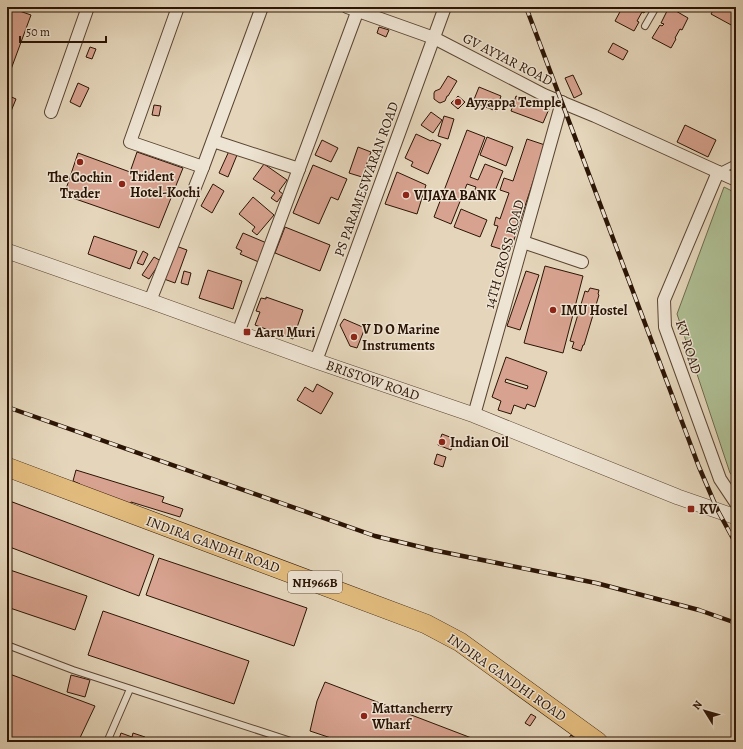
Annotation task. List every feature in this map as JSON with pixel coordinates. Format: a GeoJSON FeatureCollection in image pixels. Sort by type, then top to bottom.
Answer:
{"type":"FeatureCollection","features":[{"type":"Feature","properties":{"kind":"highway","name":"INDIRA GANDHI ROAD"},"geometry":{"type":"LineString","coordinates":[[7,467],[426,624],[460,642],[598,742]]}},
{"type":"Feature","properties":{"kind":"street"},"geometry":{"type":"LineString","coordinates":[[51,112],[88,7]]}},
{"type":"Feature","properties":{"kind":"street"},"geometry":{"type":"LineString","coordinates":[[178,7],[130,142],[203,167]]}},
{"type":"Feature","properties":{"kind":"street"},"geometry":{"type":"LineString","coordinates":[[150,301],[203,167],[262,7]]}},
{"type":"Feature","properties":{"kind":"street","name":"PS PARAMESWARAN ROAD"},"geometry":{"type":"LineString","coordinates":[[316,360],[445,7]]}},
{"type":"Feature","properties":{"kind":"street"},"geometry":{"type":"LineString","coordinates":[[238,333],[355,8]]}},
{"type":"Feature","properties":{"kind":"street","name":"GV AYYAR ROAD"},"geometry":{"type":"LineString","coordinates":[[355,8],[434,38],[544,95],[596,116],[718,172]]}},
{"type":"Feature","properties":{"kind":"street","name":"14TH CROSS ROAD"},"geometry":{"type":"LineString","coordinates":[[474,415],[562,102]]}},
{"type":"Feature","properties":{"kind":"street"},"geometry":{"type":"LineString","coordinates":[[213,140],[298,169]]}},
{"type":"Feature","properties":{"kind":"street"},"geometry":{"type":"LineString","coordinates":[[718,172],[736,180]]}},
{"type":"Feature","properties":{"kind":"street","name":"KV ROAD"},"geometry":{"type":"LineString","coordinates":[[718,172],[664,300],[665,327],[720,479],[736,503]]}},
{"type":"Feature","properties":{"kind":"street"},"geometry":{"type":"LineString","coordinates":[[523,242],[582,262]]}},
{"type":"Feature","properties":{"kind":"street","name":"BRISTOW ROAD"},"geometry":{"type":"LineString","coordinates":[[7,251],[474,415],[678,497],[736,517]]}},
{"type":"Feature","properties":{"kind":"lane"},"geometry":{"type":"LineString","coordinates":[[645,26],[656,7]]}},
{"type":"Feature","properties":{"kind":"lane"},"geometry":{"type":"LineString","coordinates":[[718,172],[736,163]]}},
{"type":"Feature","properties":{"kind":"lane"},"geometry":{"type":"LineString","coordinates":[[7,645],[73,670],[294,742]]}},
{"type":"Feature","properties":{"kind":"lane"},"geometry":{"type":"LineString","coordinates":[[107,742],[130,689]]}},
{"type":"Feature","properties":{"kind":"green space"},"geometry":{"type":"Polygon","coordinates":[[[724,187],[736,193],[736,480],[730,473],[677,314],[724,187]]]}},
{"type":"Feature","properties":{"kind":"building"},"geometry":{"type":"Polygon","coordinates":[[[8,7],[31,15],[10,72],[7,70],[8,7]]]}},
{"type":"Feature","properties":{"kind":"building"},"geometry":{"type":"Polygon","coordinates":[[[626,7],[647,7],[637,21],[639,22],[634,31],[615,21],[622,8],[625,9],[626,7]]]}},
{"type":"Feature","properties":{"kind":"building"},"geometry":{"type":"Polygon","coordinates":[[[669,7],[688,18],[682,30],[680,29],[671,48],[652,38],[660,25],[662,26],[664,24],[661,23],[669,7]]]}},
{"type":"Feature","properties":{"kind":"building"},"geometry":{"type":"Polygon","coordinates":[[[715,7],[736,7],[736,21],[733,26],[711,14],[715,7]]]}},
{"type":"Feature","properties":{"kind":"building"},"geometry":{"type":"Polygon","coordinates":[[[379,27],[389,30],[386,37],[377,33],[379,27]]]}},
{"type":"Feature","properties":{"kind":"building"},"geometry":{"type":"Polygon","coordinates":[[[613,43],[628,51],[623,60],[608,52],[613,43]]]}},
{"type":"Feature","properties":{"kind":"building"},"geometry":{"type":"Polygon","coordinates":[[[90,47],[96,49],[92,59],[86,57],[90,47]]]}},
{"type":"Feature","properties":{"kind":"building"},"geometry":{"type":"Polygon","coordinates":[[[573,75],[582,94],[574,98],[565,78],[573,75]]]}},
{"type":"Feature","properties":{"kind":"building"},"geometry":{"type":"Polygon","coordinates":[[[448,76],[457,81],[445,101],[440,103],[434,99],[434,93],[440,89],[448,76]]]}},
{"type":"Feature","properties":{"kind":"building"},"geometry":{"type":"Polygon","coordinates":[[[78,83],[89,88],[80,107],[70,102],[78,83]]]}},
{"type":"Feature","properties":{"kind":"building"},"geometry":{"type":"Polygon","coordinates":[[[479,87],[501,96],[496,111],[473,102],[479,87]]]}},
{"type":"Feature","properties":{"kind":"building"},"geometry":{"type":"Polygon","coordinates":[[[7,95],[16,99],[7,121],[7,95]]]}},
{"type":"Feature","properties":{"kind":"building","name":"Ayyappa Temple"},"geometry":{"type":"Polygon","coordinates":[[[458,96],[465,102],[458,109],[451,103],[458,96]]]}},
{"type":"Feature","properties":{"kind":"building"},"geometry":{"type":"Polygon","coordinates":[[[516,96],[549,109],[543,123],[511,111],[516,96]]]}},
{"type":"Feature","properties":{"kind":"building"},"geometry":{"type":"Polygon","coordinates":[[[154,105],[161,106],[159,116],[152,115],[154,105]]]}},
{"type":"Feature","properties":{"kind":"building"},"geometry":{"type":"Polygon","coordinates":[[[431,112],[442,120],[433,133],[421,125],[431,112]]]}},
{"type":"Feature","properties":{"kind":"building"},"geometry":{"type":"Polygon","coordinates":[[[444,116],[454,119],[448,139],[438,136],[444,116]]]}},
{"type":"Feature","properties":{"kind":"building"},"geometry":{"type":"Polygon","coordinates":[[[685,125],[716,140],[708,157],[677,142],[685,125]]]}},
{"type":"Feature","properties":{"kind":"building"},"geometry":{"type":"Polygon","coordinates":[[[467,130],[485,137],[470,177],[478,180],[485,164],[503,171],[491,201],[473,194],[476,187],[467,184],[451,224],[434,217],[467,130]]]}},
{"type":"Feature","properties":{"kind":"building"},"geometry":{"type":"Polygon","coordinates":[[[416,134],[441,144],[428,174],[411,166],[413,162],[405,158],[416,134]]]}},
{"type":"Feature","properties":{"kind":"building"},"geometry":{"type":"Polygon","coordinates":[[[487,137],[513,147],[506,166],[480,155],[487,137]]]}},
{"type":"Feature","properties":{"kind":"building"},"geometry":{"type":"Polygon","coordinates":[[[527,139],[545,145],[510,252],[491,246],[498,226],[494,225],[496,217],[500,219],[509,193],[500,190],[504,178],[513,181],[527,139]]]}},
{"type":"Feature","properties":{"kind":"building"},"geometry":{"type":"Polygon","coordinates":[[[322,140],[338,148],[331,162],[315,155],[322,140]]]}},
{"type":"Feature","properties":{"kind":"building"},"geometry":{"type":"Polygon","coordinates":[[[358,147],[371,152],[362,177],[349,173],[358,147]]]}},
{"type":"Feature","properties":{"kind":"building"},"geometry":{"type":"Polygon","coordinates":[[[229,151],[237,155],[228,177],[219,173],[229,151]]]}},
{"type":"Feature","properties":{"kind":"building","name":"Trident Hotel-Kochi"},"geometry":{"type":"Polygon","coordinates":[[[137,152],[183,168],[159,228],[64,195],[78,153],[130,172],[137,152]]]}},
{"type":"Feature","properties":{"kind":"building"},"geometry":{"type":"Polygon","coordinates":[[[264,164],[287,180],[279,191],[283,194],[277,202],[271,198],[275,193],[253,179],[264,164]]]}},
{"type":"Feature","properties":{"kind":"building"},"geometry":{"type":"Polygon","coordinates":[[[313,165],[347,179],[338,200],[331,197],[319,224],[293,213],[313,165]]]}},
{"type":"Feature","properties":{"kind":"building","name":"VIJAYA BANK"},"geometry":{"type":"Polygon","coordinates":[[[397,172],[426,185],[417,214],[385,204],[397,172]]]}},
{"type":"Feature","properties":{"kind":"building"},"geometry":{"type":"Polygon","coordinates":[[[213,184],[224,191],[212,213],[201,206],[213,184]]]}},
{"type":"Feature","properties":{"kind":"building"},"geometry":{"type":"Polygon","coordinates":[[[253,197],[274,215],[257,235],[252,231],[255,227],[239,214],[253,197]]]}},
{"type":"Feature","properties":{"kind":"building"},"geometry":{"type":"Polygon","coordinates":[[[461,209],[487,220],[480,237],[454,227],[461,209]]]}},
{"type":"Feature","properties":{"kind":"building"},"geometry":{"type":"Polygon","coordinates":[[[285,227],[330,245],[320,271],[275,253],[285,227]]]}},
{"type":"Feature","properties":{"kind":"building"},"geometry":{"type":"Polygon","coordinates":[[[243,233],[269,244],[261,263],[240,254],[242,251],[236,248],[243,233]]]}},
{"type":"Feature","properties":{"kind":"building"},"geometry":{"type":"Polygon","coordinates":[[[94,236],[137,251],[130,269],[88,254],[94,236]]]}},
{"type":"Feature","properties":{"kind":"building"},"geometry":{"type":"Polygon","coordinates":[[[176,246],[187,250],[175,283],[164,279],[176,246]]]}},
{"type":"Feature","properties":{"kind":"building"},"geometry":{"type":"Polygon","coordinates":[[[143,251],[148,254],[143,265],[137,263],[143,251]]]}},
{"type":"Feature","properties":{"kind":"building"},"geometry":{"type":"Polygon","coordinates":[[[154,257],[161,261],[149,279],[142,275],[154,257]]]}},
{"type":"Feature","properties":{"kind":"building","name":"IMU Hostel"},"geometry":{"type":"Polygon","coordinates":[[[545,266],[583,276],[563,353],[524,343],[545,266]]]}},
{"type":"Feature","properties":{"kind":"building"},"geometry":{"type":"Polygon","coordinates":[[[208,270],[242,281],[233,309],[199,298],[208,270]]]}},
{"type":"Feature","properties":{"kind":"building"},"geometry":{"type":"Polygon","coordinates":[[[184,271],[191,273],[188,285],[181,283],[184,271]]]}},
{"type":"Feature","properties":{"kind":"building"},"geometry":{"type":"Polygon","coordinates":[[[526,271],[539,275],[520,330],[507,326],[526,271]]]}},
{"type":"Feature","properties":{"kind":"building"},"geometry":{"type":"Polygon","coordinates":[[[590,288],[599,290],[599,295],[581,351],[572,348],[574,342],[570,341],[585,291],[588,292],[590,288]]]}},
{"type":"Feature","properties":{"kind":"building"},"geometry":{"type":"Polygon","coordinates":[[[266,297],[303,310],[293,339],[255,325],[260,312],[256,311],[261,298],[266,299],[266,297]]]}},
{"type":"Feature","properties":{"kind":"building","name":"V D O Marine Instruments"},"geometry":{"type":"Polygon","coordinates":[[[344,319],[365,328],[357,348],[350,346],[340,325],[344,319]]]}},
{"type":"Feature","properties":{"kind":"building"},"geometry":{"type":"Polygon","coordinates":[[[506,357],[547,372],[535,407],[527,404],[525,409],[514,405],[511,414],[498,410],[501,401],[492,397],[506,357]],[[506,379],[505,382],[527,389],[528,386],[506,379]]]}},
{"type":"Feature","properties":{"kind":"building"},"geometry":{"type":"Polygon","coordinates":[[[317,384],[333,393],[321,414],[297,400],[305,387],[313,392],[317,384]]]}},
{"type":"Feature","properties":{"kind":"building"},"geometry":{"type":"Polygon","coordinates":[[[442,434],[455,439],[451,450],[438,445],[442,434]]]}},
{"type":"Feature","properties":{"kind":"building"},"geometry":{"type":"Polygon","coordinates":[[[437,454],[446,457],[443,467],[434,464],[437,454]]]}},
{"type":"Feature","properties":{"kind":"building"},"geometry":{"type":"Polygon","coordinates":[[[76,470],[164,497],[162,502],[183,509],[180,517],[131,502],[129,509],[78,491],[80,484],[73,481],[76,470]]]}},
{"type":"Feature","properties":{"kind":"building"},"geometry":{"type":"Polygon","coordinates":[[[7,500],[154,555],[139,596],[7,546],[7,500]]]}},
{"type":"Feature","properties":{"kind":"building"},"geometry":{"type":"Polygon","coordinates":[[[159,558],[307,608],[294,646],[146,595],[159,558]]]}},
{"type":"Feature","properties":{"kind":"building"},"geometry":{"type":"Polygon","coordinates":[[[7,569],[87,596],[75,630],[7,607],[7,569]]]}},
{"type":"Feature","properties":{"kind":"building"},"geometry":{"type":"Polygon","coordinates":[[[103,611],[249,661],[234,704],[88,655],[103,611]]]}},
{"type":"Feature","properties":{"kind":"building"},"geometry":{"type":"Polygon","coordinates":[[[7,673],[95,706],[78,742],[7,742],[7,673]]]}},
{"type":"Feature","properties":{"kind":"building"},"geometry":{"type":"Polygon","coordinates":[[[71,675],[90,680],[85,697],[67,692],[71,675]]]}},
{"type":"Feature","properties":{"kind":"building","name":"Mattancherry Wharf"},"geometry":{"type":"Polygon","coordinates":[[[325,682],[482,742],[343,742],[310,731],[317,701],[325,682]]]}},
{"type":"Feature","properties":{"kind":"building"},"geometry":{"type":"Polygon","coordinates":[[[531,714],[536,717],[530,726],[525,723],[531,714]]]}},
{"type":"Feature","properties":{"kind":"building"},"geometry":{"type":"Polygon","coordinates":[[[121,733],[132,737],[133,733],[145,737],[144,742],[118,742],[121,733]]]}},
{"type":"Feature","properties":{"kind":"building"},"geometry":{"type":"Polygon","coordinates":[[[571,735],[580,742],[566,742],[571,735]]]}},
{"type":"Feature","properties":{"kind":"railway"},"geometry":{"type":"LineString","coordinates":[[526,7],[699,467],[718,511],[736,544]]}},
{"type":"Feature","properties":{"kind":"railway"},"geometry":{"type":"LineString","coordinates":[[7,407],[375,536],[433,550],[596,583],[699,610],[736,623]]}},
{"type":"Feature","properties":{"kind":"place","name":"Ayyappa Temple"},"geometry":{"type":"Point","coordinates":[458,102]}},
{"type":"Feature","properties":{"kind":"place","name":"The Cochin Trader"},"geometry":{"type":"Point","coordinates":[80,162]}},
{"type":"Feature","properties":{"kind":"place","name":"Trident Hotel-Kochi"},"geometry":{"type":"Point","coordinates":[122,184]}},
{"type":"Feature","properties":{"kind":"place","name":"VIJAYA BANK"},"geometry":{"type":"Point","coordinates":[406,195]}},
{"type":"Feature","properties":{"kind":"place","name":"IMU Hostel"},"geometry":{"type":"Point","coordinates":[553,310]}},
{"type":"Feature","properties":{"kind":"place","name":"Aaru Muri"},"geometry":{"type":"Point","coordinates":[247,332]}},
{"type":"Feature","properties":{"kind":"place","name":"V D O Marine Instruments"},"geometry":{"type":"Point","coordinates":[354,337]}},
{"type":"Feature","properties":{"kind":"place","name":"Indian Oil"},"geometry":{"type":"Point","coordinates":[442,442]}},
{"type":"Feature","properties":{"kind":"place","name":"KV"},"geometry":{"type":"Point","coordinates":[691,509]}},
{"type":"Feature","properties":{"kind":"place","name":"Mattancherry Wharf"},"geometry":{"type":"Point","coordinates":[364,716]}}]}
